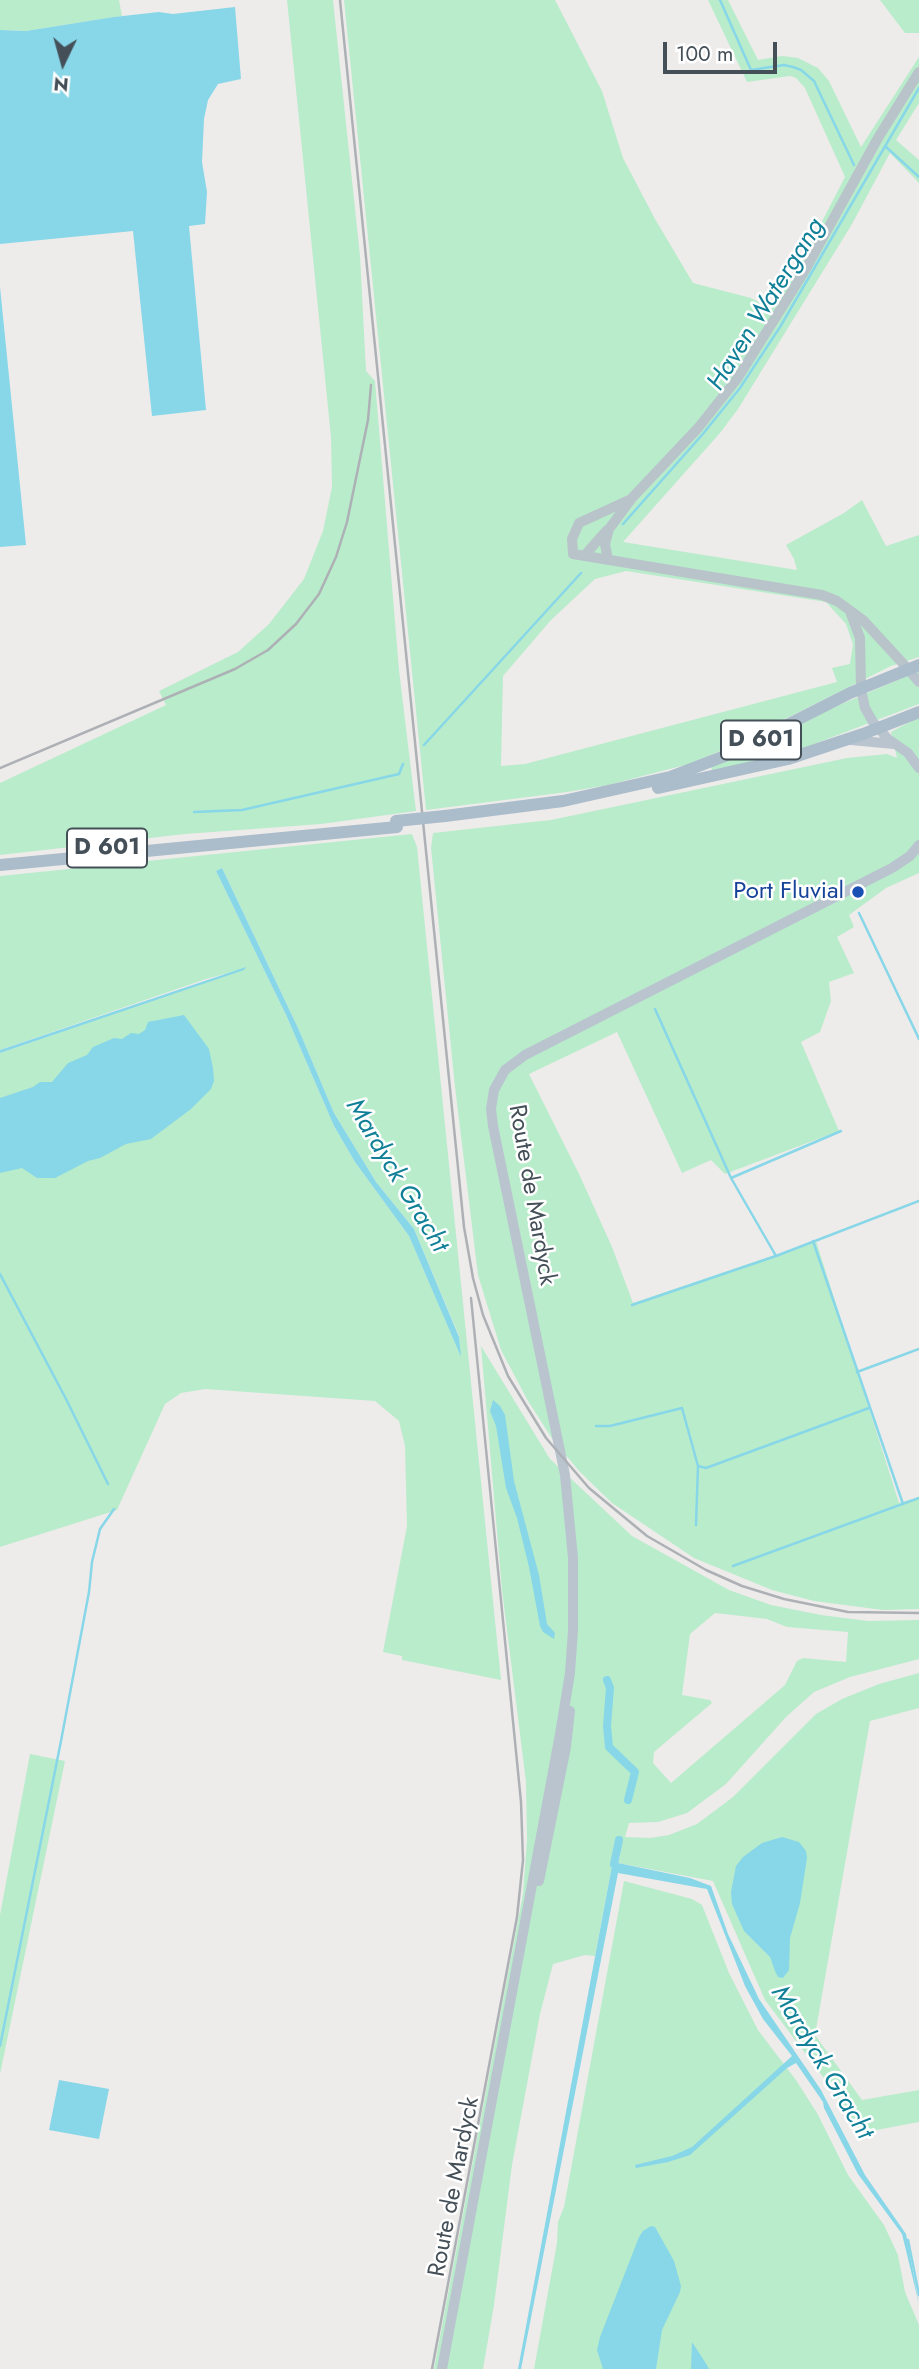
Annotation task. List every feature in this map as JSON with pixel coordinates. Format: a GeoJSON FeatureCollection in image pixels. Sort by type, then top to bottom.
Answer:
{"type":"FeatureCollection","features":[{"type":"Feature","properties":{"kind":"main road"},"geometry":{"type":"LineString","coordinates":[[914,667],[919,682]]}},
{"type":"Feature","properties":{"kind":"main road","name":"D 601"},"geometry":{"type":"LineString","coordinates":[[445,819],[563,801],[670,777],[738,751],[861,689],[914,667]]}},
{"type":"Feature","properties":{"kind":"main road"},"geometry":{"type":"LineString","coordinates":[[861,689],[865,708],[878,729],[908,753],[919,768]]}},
{"type":"Feature","properties":{"kind":"main road","name":"D 601"},"geometry":{"type":"LineString","coordinates":[[0,865],[538,811],[763,765],[878,729],[919,712]]}},
{"type":"Feature","properties":{"kind":"main road"},"geometry":{"type":"LineString","coordinates":[[845,740],[895,744]]}},
{"type":"Feature","properties":{"kind":"main road","name":"D 601"},"geometry":{"type":"LineString","coordinates":[[0,859],[397,824]]}},
{"type":"Feature","properties":{"kind":"main road","name":"Route de Mardyck"},"geometry":{"type":"LineString","coordinates":[[442,2369],[509,2014],[566,1747],[571,1699],[574,1586],[567,1493],[493,1126],[491,1105],[495,1086],[509,1067],[525,1055],[892,868],[910,856],[919,845]]}},
{"type":"Feature","properties":{"kind":"street"},"geometry":{"type":"LineString","coordinates":[[608,559],[605,540],[612,525],[632,498],[706,419],[737,379],[804,272],[878,138],[919,72]]}},
{"type":"Feature","properties":{"kind":"street"},"geometry":{"type":"LineString","coordinates":[[578,555],[572,539],[579,523],[632,498]]}},
{"type":"Feature","properties":{"kind":"street"},"geometry":{"type":"LineString","coordinates":[[578,555],[612,525]]}},
{"type":"Feature","properties":{"kind":"street"},"geometry":{"type":"LineString","coordinates":[[578,555],[818,594],[837,601],[863,620],[914,667]]}},
{"type":"Feature","properties":{"kind":"street"},"geometry":{"type":"LineString","coordinates":[[849,610],[860,638],[861,689]]}},
{"type":"Feature","properties":{"kind":"green space"},"geometry":{"type":"Polygon","coordinates":[[[0,0],[119,0],[122,16],[26,31],[0,30],[0,0]]]}},
{"type":"Feature","properties":{"kind":"green space"},"geometry":{"type":"Polygon","coordinates":[[[287,0],[333,0],[360,256],[366,371],[375,381],[399,670],[416,811],[321,824],[185,834],[0,855],[0,783],[166,705],[159,691],[238,652],[269,624],[304,579],[323,531],[332,487],[331,437],[287,0]]]}},
{"type":"Feature","properties":{"kind":"green space"},"geometry":{"type":"Polygon","coordinates":[[[344,0],[555,0],[602,91],[623,158],[693,283],[751,298],[771,309],[800,264],[845,177],[805,88],[796,78],[790,76],[747,82],[708,0],[728,0],[758,60],[782,56],[798,58],[818,68],[829,81],[861,147],[919,57],[919,103],[896,140],[919,160],[919,183],[890,153],[852,224],[738,409],[623,542],[797,570],[786,545],[862,500],[886,546],[919,535],[919,657],[891,666],[725,749],[689,764],[608,785],[426,810],[344,0]],[[626,571],[595,579],[551,620],[503,676],[501,766],[525,764],[837,682],[832,668],[850,664],[853,644],[846,624],[826,602],[626,571]]]}},
{"type":"Feature","properties":{"kind":"green space"},"geometry":{"type":"Polygon","coordinates":[[[880,0],[919,0],[919,33],[905,33],[880,0]]]}},
{"type":"Feature","properties":{"kind":"green space"},"geometry":{"type":"Polygon","coordinates":[[[919,671],[919,704],[775,759],[712,770],[711,767],[750,752],[830,709],[919,671]]]}},
{"type":"Feature","properties":{"kind":"green space"},"geometry":{"type":"Polygon","coordinates":[[[919,717],[919,873],[886,888],[849,915],[854,927],[837,937],[854,973],[829,982],[831,1001],[820,1032],[801,1042],[839,1131],[725,1174],[711,1160],[682,1173],[617,1032],[529,1074],[580,1176],[612,1247],[633,1303],[816,1241],[899,1503],[919,1497],[919,1609],[883,1610],[814,1601],[772,1590],[694,1558],[612,1503],[580,1472],[553,1440],[528,1401],[501,1350],[478,1275],[455,1087],[431,848],[433,833],[551,820],[847,758],[887,754],[897,758],[891,732],[919,717]]]}},
{"type":"Feature","properties":{"kind":"green space"},"geometry":{"type":"Polygon","coordinates":[[[412,834],[417,847],[501,1680],[402,1660],[402,1656],[383,1652],[407,1526],[405,1446],[399,1421],[375,1401],[205,1389],[181,1393],[165,1404],[117,1510],[0,1547],[0,1053],[246,968],[206,979],[0,1050],[0,876],[412,834]],[[222,868],[216,871],[287,1017],[334,1126],[355,1162],[409,1236],[460,1354],[459,1336],[414,1229],[376,1182],[334,1113],[298,1028],[222,868]]]}},
{"type":"Feature","properties":{"kind":"green space"},"geometry":{"type":"Polygon","coordinates":[[[481,1346],[550,1459],[632,1536],[729,1590],[771,1605],[868,1621],[919,1620],[919,1659],[850,1677],[814,1692],[786,1717],[726,1784],[687,1813],[658,1822],[629,1823],[625,1837],[650,1838],[669,1835],[697,1824],[733,1797],[816,1714],[842,1699],[879,1684],[919,1673],[919,1708],[870,1721],[815,2035],[862,2100],[919,2090],[919,2122],[860,2133],[833,2090],[765,2000],[713,1881],[618,1863],[620,1855],[614,1855],[595,1956],[585,1955],[553,1964],[540,2014],[512,2165],[483,2369],[434,2369],[523,1894],[527,1840],[526,1782],[502,1590],[481,1346]],[[715,1613],[690,1634],[682,1695],[710,1700],[712,1703],[654,1752],[653,1763],[671,1783],[785,1685],[797,1661],[803,1658],[846,1662],[848,1632],[787,1627],[767,1619],[715,1613]]]}},
{"type":"Feature","properties":{"kind":"green space"},"geometry":{"type":"Polygon","coordinates":[[[30,1754],[65,1761],[0,2074],[0,1915],[30,1754]]]}},
{"type":"Feature","properties":{"kind":"green space"},"geometry":{"type":"Polygon","coordinates":[[[624,1881],[692,1899],[702,1905],[729,1973],[758,2030],[796,2080],[817,2113],[848,2175],[884,2225],[898,2255],[905,2292],[919,2325],[919,2369],[534,2369],[557,2243],[558,2222],[564,2207],[624,1881]]]}},
{"type":"Feature","properties":{"kind":"water"},"geometry":{"type":"Polygon","coordinates":[[[235,7],[241,79],[218,84],[208,100],[204,119],[202,162],[207,192],[205,224],[189,226],[206,410],[152,416],[133,231],[0,244],[0,30],[26,31],[114,17],[235,7]]]}},
{"type":"Feature","properties":{"kind":"water"},"geometry":{"type":"Polygon","coordinates":[[[0,287],[26,545],[0,547],[0,287]]]}},
{"type":"Feature","properties":{"kind":"water"},"geometry":{"type":"Polygon","coordinates":[[[222,868],[298,1028],[334,1113],[376,1182],[414,1229],[459,1337],[461,1357],[409,1236],[355,1162],[334,1126],[287,1017],[216,871],[222,868]]]}},
{"type":"Feature","properties":{"kind":"water"},"geometry":{"type":"Polygon","coordinates":[[[246,967],[244,970],[0,1053],[0,1050],[246,967]]]}},
{"type":"Feature","properties":{"kind":"water"},"geometry":{"type":"Polygon","coordinates":[[[184,1015],[209,1049],[214,1081],[211,1089],[191,1109],[151,1139],[126,1144],[55,1178],[37,1178],[22,1168],[0,1173],[0,1098],[40,1082],[52,1082],[68,1063],[87,1055],[93,1047],[114,1038],[122,1039],[131,1033],[139,1034],[145,1030],[148,1022],[184,1015]]]}},
{"type":"Feature","properties":{"kind":"water"},"geometry":{"type":"Polygon","coordinates":[[[493,1400],[505,1415],[514,1481],[539,1575],[547,1624],[555,1633],[554,1639],[543,1632],[540,1626],[517,1518],[506,1488],[496,1426],[490,1411],[493,1400]]]}},
{"type":"Feature","properties":{"kind":"water"},"geometry":{"type":"Polygon","coordinates":[[[782,1837],[799,1842],[806,1851],[807,1858],[800,1903],[790,1938],[789,1970],[783,1978],[778,1977],[770,1957],[744,1931],[732,1904],[731,1892],[736,1866],[743,1857],[762,1843],[782,1837]]]}},
{"type":"Feature","properties":{"kind":"water"},"geometry":{"type":"Polygon","coordinates":[[[614,1855],[619,1855],[618,1863],[690,1878],[711,1886],[728,1934],[759,1999],[821,2090],[865,2175],[906,2234],[919,2304],[902,2234],[858,2174],[823,2102],[796,2063],[787,2068],[690,2155],[636,2168],[635,2165],[672,2156],[692,2147],[792,2056],[763,2019],[745,1986],[707,1889],[618,1873],[521,2369],[518,2369],[614,1855]]]}},
{"type":"Feature","properties":{"kind":"water"},"geometry":{"type":"Polygon","coordinates":[[[59,2080],[109,2089],[99,2139],[49,2130],[59,2080]]]}},
{"type":"Feature","properties":{"kind":"water"},"geometry":{"type":"Polygon","coordinates":[[[651,2226],[655,2227],[674,2261],[681,2286],[662,2330],[656,2369],[603,2369],[597,2350],[600,2337],[639,2237],[651,2226]]]}},
{"type":"Feature","properties":{"kind":"water"},"geometry":{"type":"Polygon","coordinates":[[[692,2342],[705,2362],[709,2369],[691,2369],[692,2342]]]}},
{"type":"Feature","properties":{"kind":"waterway"},"geometry":{"type":"LineString","coordinates":[[720,0],[751,70],[784,65],[801,70],[814,81],[854,165]]}},
{"type":"Feature","properties":{"kind":"waterway","name":"Haven Watergang"},"geometry":{"type":"LineString","coordinates":[[623,524],[740,388],[780,327],[919,88]]}},
{"type":"Feature","properties":{"kind":"waterway"},"geometry":{"type":"LineString","coordinates":[[885,146],[919,177]]}},
{"type":"Feature","properties":{"kind":"waterway","name":"Haven Watergang"},"geometry":{"type":"LineString","coordinates":[[424,745],[581,573]]}},
{"type":"Feature","properties":{"kind":"waterway","name":"Haven Watergang"},"geometry":{"type":"LineString","coordinates":[[194,812],[242,810],[399,774],[403,764]]}},
{"type":"Feature","properties":{"kind":"waterway"},"geometry":{"type":"LineString","coordinates":[[859,913],[919,1039]]}},
{"type":"Feature","properties":{"kind":"waterway"},"geometry":{"type":"LineString","coordinates":[[655,1009],[731,1178],[776,1256]]}},
{"type":"Feature","properties":{"kind":"waterway"},"geometry":{"type":"LineString","coordinates":[[731,1178],[841,1131]]}},
{"type":"Feature","properties":{"kind":"waterway"},"geometry":{"type":"LineString","coordinates":[[632,1305],[776,1256],[919,1201]]}},
{"type":"Feature","properties":{"kind":"waterway"},"geometry":{"type":"LineString","coordinates":[[813,1241],[903,1504]]}},
{"type":"Feature","properties":{"kind":"waterway"},"geometry":{"type":"LineString","coordinates":[[0,1274],[108,1484]]}},
{"type":"Feature","properties":{"kind":"waterway"},"geometry":{"type":"LineString","coordinates":[[857,1372],[919,1349]]}},
{"type":"Feature","properties":{"kind":"waterway"},"geometry":{"type":"LineString","coordinates":[[596,1426],[610,1426],[682,1408],[698,1466],[696,1525]]}},
{"type":"Feature","properties":{"kind":"waterway"},"geometry":{"type":"LineString","coordinates":[[698,1466],[706,1468],[869,1408]]}},
{"type":"Feature","properties":{"kind":"waterway"},"geometry":{"type":"LineString","coordinates":[[733,1566],[919,1498]]}},
{"type":"Feature","properties":{"kind":"waterway"},"geometry":{"type":"LineString","coordinates":[[0,2046],[61,1741],[89,1592],[92,1562],[100,1529],[114,1509]]}},
{"type":"Feature","properties":{"kind":"waterway","name":"Mardyck Gracht"},"geometry":{"type":"LineString","coordinates":[[607,1680],[610,1688],[607,1726],[609,1747],[635,1772],[628,1800]]}},
{"type":"Feature","properties":{"kind":"waterway","name":"Mardyck Gracht"},"geometry":{"type":"LineString","coordinates":[[614,1864],[619,1840]]}},
{"type":"Feature","properties":{"kind":"waterway","name":"Mardyck Gracht"},"geometry":{"type":"LineString","coordinates":[[908,2240],[919,2295]]}},
{"type":"Feature","properties":{"kind":"railway"},"geometry":{"type":"LineString","coordinates":[[340,0],[464,1227],[483,1315],[508,1376],[546,1438],[589,1488],[647,1536],[706,1570],[742,1586],[784,1599],[848,1612],[919,1613]]}},
{"type":"Feature","properties":{"kind":"railway"},"geometry":{"type":"LineString","coordinates":[[0,768],[235,669],[268,650],[296,624],[319,594],[336,557],[347,522],[368,420],[371,385]]}},
{"type":"Feature","properties":{"kind":"railway"},"geometry":{"type":"LineString","coordinates":[[432,2369],[517,1917],[523,1860],[521,1802],[471,1298]]}},
{"type":"Feature","properties":{"kind":"place","name":"Port Fluvial"},"geometry":{"type":"Point","coordinates":[858,892]}}]}
